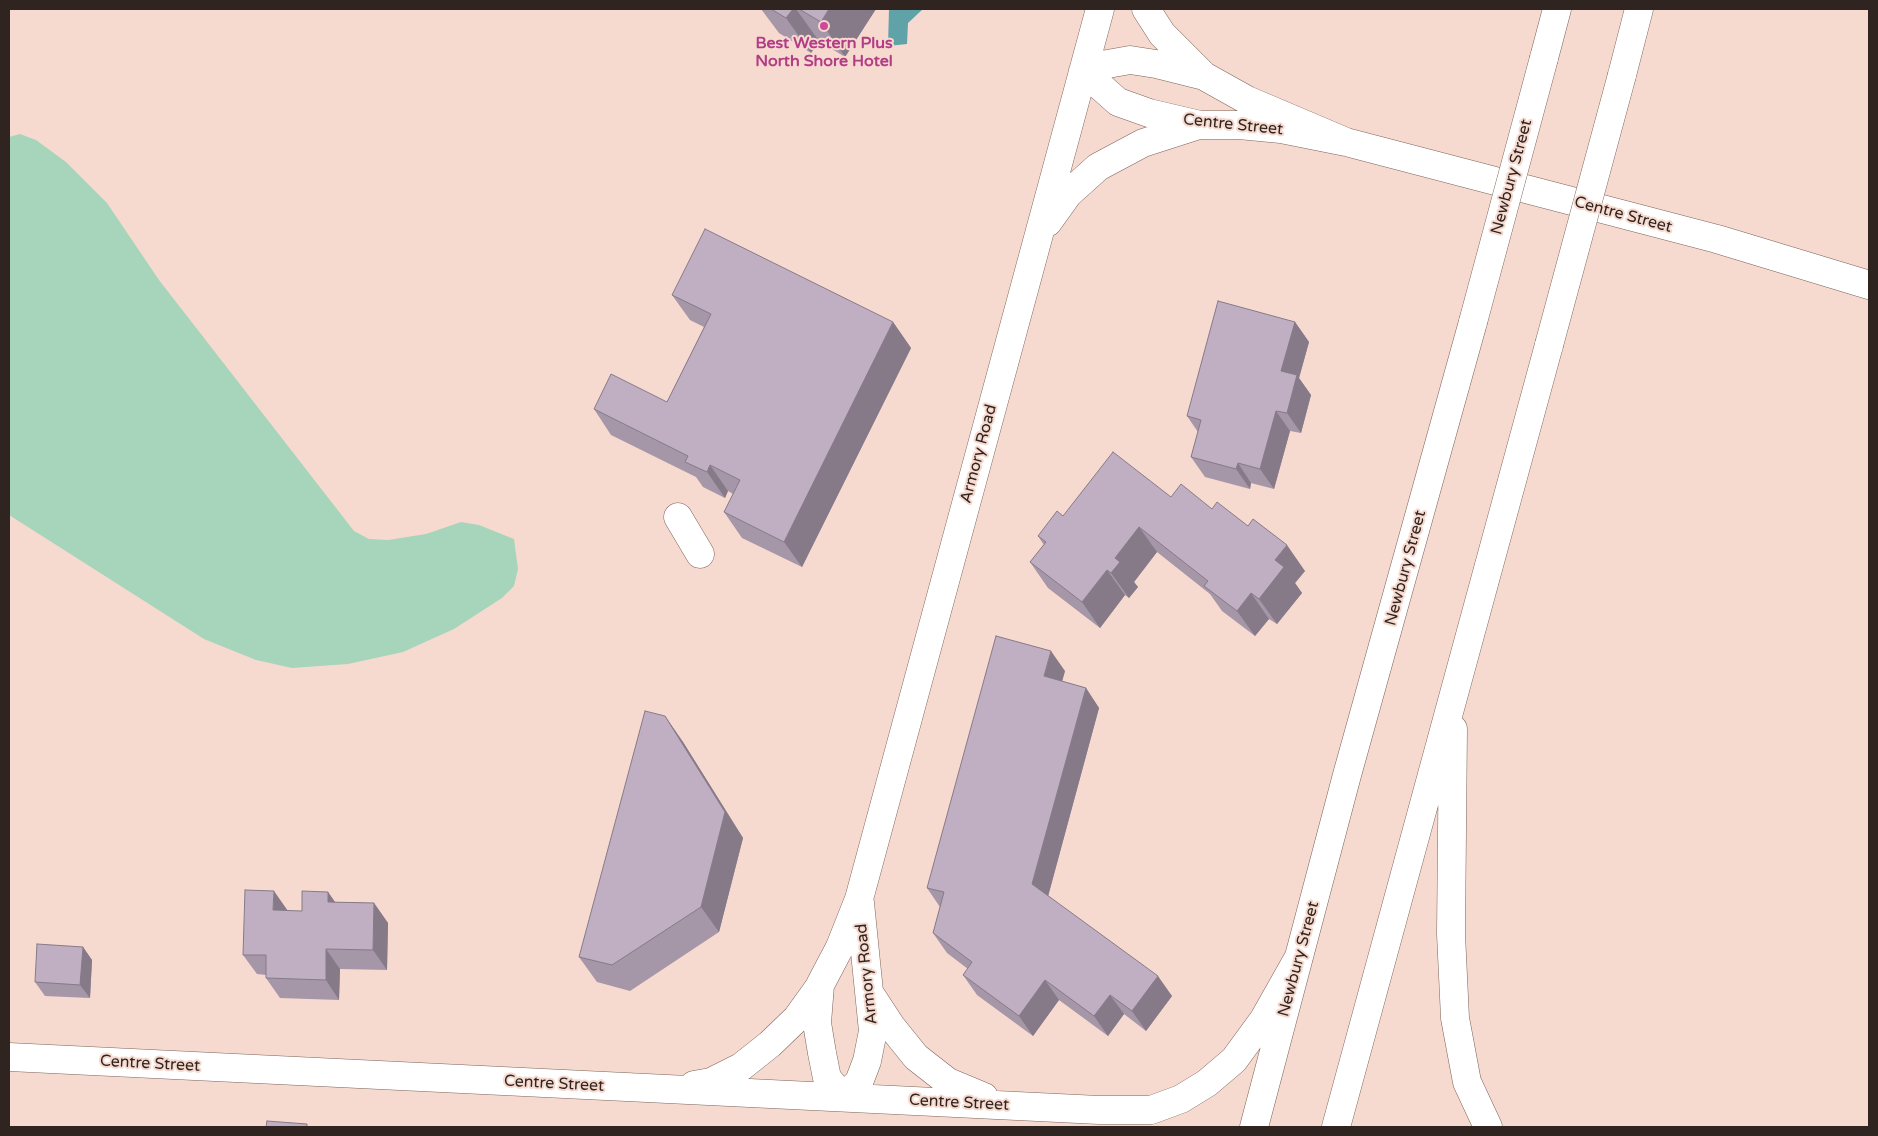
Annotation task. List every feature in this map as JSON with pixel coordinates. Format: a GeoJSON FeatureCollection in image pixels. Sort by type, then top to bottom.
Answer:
{"type":"FeatureCollection","features":[{"type":"Feature","properties":{"kind":"main road","name":"Armory Road"},"geometry":{"type":"LineString","coordinates":[[859,899],[864,956],[871,994],[873,1031],[867,1061],[859,1082],[843,1098],[827,1078],[817,1023],[820,985],[859,899],[1100,9]]}},
{"type":"Feature","properties":{"kind":"main road"},"geometry":{"type":"LineString","coordinates":[[1146,9],[1162,34],[1204,76]]}},
{"type":"Feature","properties":{"kind":"main road","name":"Newbury Street"},"geometry":{"type":"LineString","coordinates":[[1254,1127],[1558,9]]}},
{"type":"Feature","properties":{"kind":"main road"},"geometry":{"type":"LineString","coordinates":[[1336,1127],[1639,9]]}},
{"type":"Feature","properties":{"kind":"main road","name":"Centre Street"},"geometry":{"type":"LineString","coordinates":[[1083,71],[1102,65],[1130,60],[1156,64],[1204,76],[1247,100],[1346,142]]}},
{"type":"Feature","properties":{"kind":"main road","name":"Centre Street"},"geometry":{"type":"LineString","coordinates":[[1083,71],[1118,102],[1149,113],[1200,125],[1239,125],[1281,129],[1346,142],[1717,239],[1869,285]]}},
{"type":"Feature","properties":{"kind":"main road"},"geometry":{"type":"LineString","coordinates":[[1037,238],[1068,194],[1098,167],[1143,143],[1200,125]]}},
{"type":"Feature","properties":{"kind":"main road"},"geometry":{"type":"LineString","coordinates":[[678,517],[700,554]]}},
{"type":"Feature","properties":{"kind":"main road"},"geometry":{"type":"LineString","coordinates":[[1453,694],[1451,934],[1455,1018],[1467,1082],[1488,1127]]}},
{"type":"Feature","properties":{"kind":"main road","name":"Centre Street"},"geometry":{"type":"LineString","coordinates":[[9,1057],[1100,1110],[1151,1110],[1181,1099],[1207,1083],[1234,1060],[1264,1019],[1299,957]]}},
{"type":"Feature","properties":{"kind":"main road"},"geometry":{"type":"LineString","coordinates":[[669,1089],[711,1082],[741,1067],[770,1044],[797,1018],[820,985]]}},
{"type":"Feature","properties":{"kind":"main road"},"geometry":{"type":"LineString","coordinates":[[871,994],[891,1026],[916,1057],[948,1082],[982,1096],[1025,1106]]}},
{"type":"Feature","properties":{"kind":"main road","name":"Centre Street"},"geometry":{"type":"LineString","coordinates":[[1100,1110],[1150,1127]]}},
{"type":"Feature","properties":{"kind":"green space"},"geometry":{"type":"Polygon","coordinates":[[[20,134],[36,140],[66,162],[107,203],[159,280],[354,531],[369,539],[388,540],[426,534],[461,522],[479,525],[514,539],[518,569],[514,586],[502,598],[454,629],[403,652],[348,664],[292,668],[256,660],[204,639],[9,515],[9,137],[20,134]]]}},
{"type":"Feature","properties":{"kind":"water"},"geometry":{"type":"Polygon","coordinates":[[[889,9],[923,9],[908,23],[907,44],[888,46],[889,9]]]}},
{"type":"Feature","properties":{"kind":"building"},"geometry":{"type":"Polygon","coordinates":[[[771,9],[793,9],[786,18],[771,9]]]}},
{"type":"Feature","properties":{"kind":"building"},"geometry":{"type":"Polygon","coordinates":[[[799,9],[829,9],[821,22],[799,9]]]}},
{"type":"Feature","properties":{"kind":"building"},"geometry":{"type":"Polygon","coordinates":[[[705,229],[893,322],[784,542],[724,512],[740,480],[710,465],[707,472],[685,462],[688,456],[594,409],[611,374],[667,402],[711,314],[672,295],[705,229]]]}},
{"type":"Feature","properties":{"kind":"building"},"geometry":{"type":"Polygon","coordinates":[[[1218,301],[1295,322],[1281,371],[1297,375],[1287,413],[1276,411],[1260,469],[1238,463],[1236,469],[1191,457],[1201,420],[1187,416],[1218,301]]]}},
{"type":"Feature","properties":{"kind":"building"},"geometry":{"type":"Polygon","coordinates":[[[1113,452],[1171,497],[1181,484],[1212,509],[1217,502],[1248,526],[1253,519],[1287,545],[1275,560],[1284,567],[1259,599],[1251,593],[1237,611],[1204,586],[1208,581],[1139,527],[1115,558],[1120,562],[1111,573],[1107,570],[1082,602],[1030,562],[1046,542],[1038,536],[1057,511],[1063,516],[1113,452]]]}},
{"type":"Feature","properties":{"kind":"building"},"geometry":{"type":"Polygon","coordinates":[[[996,636],[1051,651],[1044,676],[1086,688],[1032,884],[1158,976],[1132,1011],[1110,995],[1094,1016],[1045,980],[1019,1016],[963,975],[972,962],[933,933],[944,892],[927,888],[996,636]]]}},
{"type":"Feature","properties":{"kind":"building"},"geometry":{"type":"Polygon","coordinates":[[[645,711],[665,716],[725,812],[701,907],[612,965],[579,957],[645,711]]]}},
{"type":"Feature","properties":{"kind":"building"},"geometry":{"type":"Polygon","coordinates":[[[245,890],[274,891],[273,910],[302,911],[302,891],[328,892],[328,902],[374,903],[373,950],[326,949],[326,980],[266,978],[266,955],[243,955],[245,890]]]}},
{"type":"Feature","properties":{"kind":"building"},"geometry":{"type":"Polygon","coordinates":[[[37,944],[83,947],[80,985],[35,982],[37,944]]]}},
{"type":"Feature","properties":{"kind":"building"},"geometry":{"type":"Polygon","coordinates":[[[267,1121],[307,1124],[307,1127],[266,1127],[267,1121]]]}},
{"type":"Feature","properties":{"kind":"place","name":"Best Western Plus North Shore Hotel"},"geometry":{"type":"Point","coordinates":[824,26]}}]}
